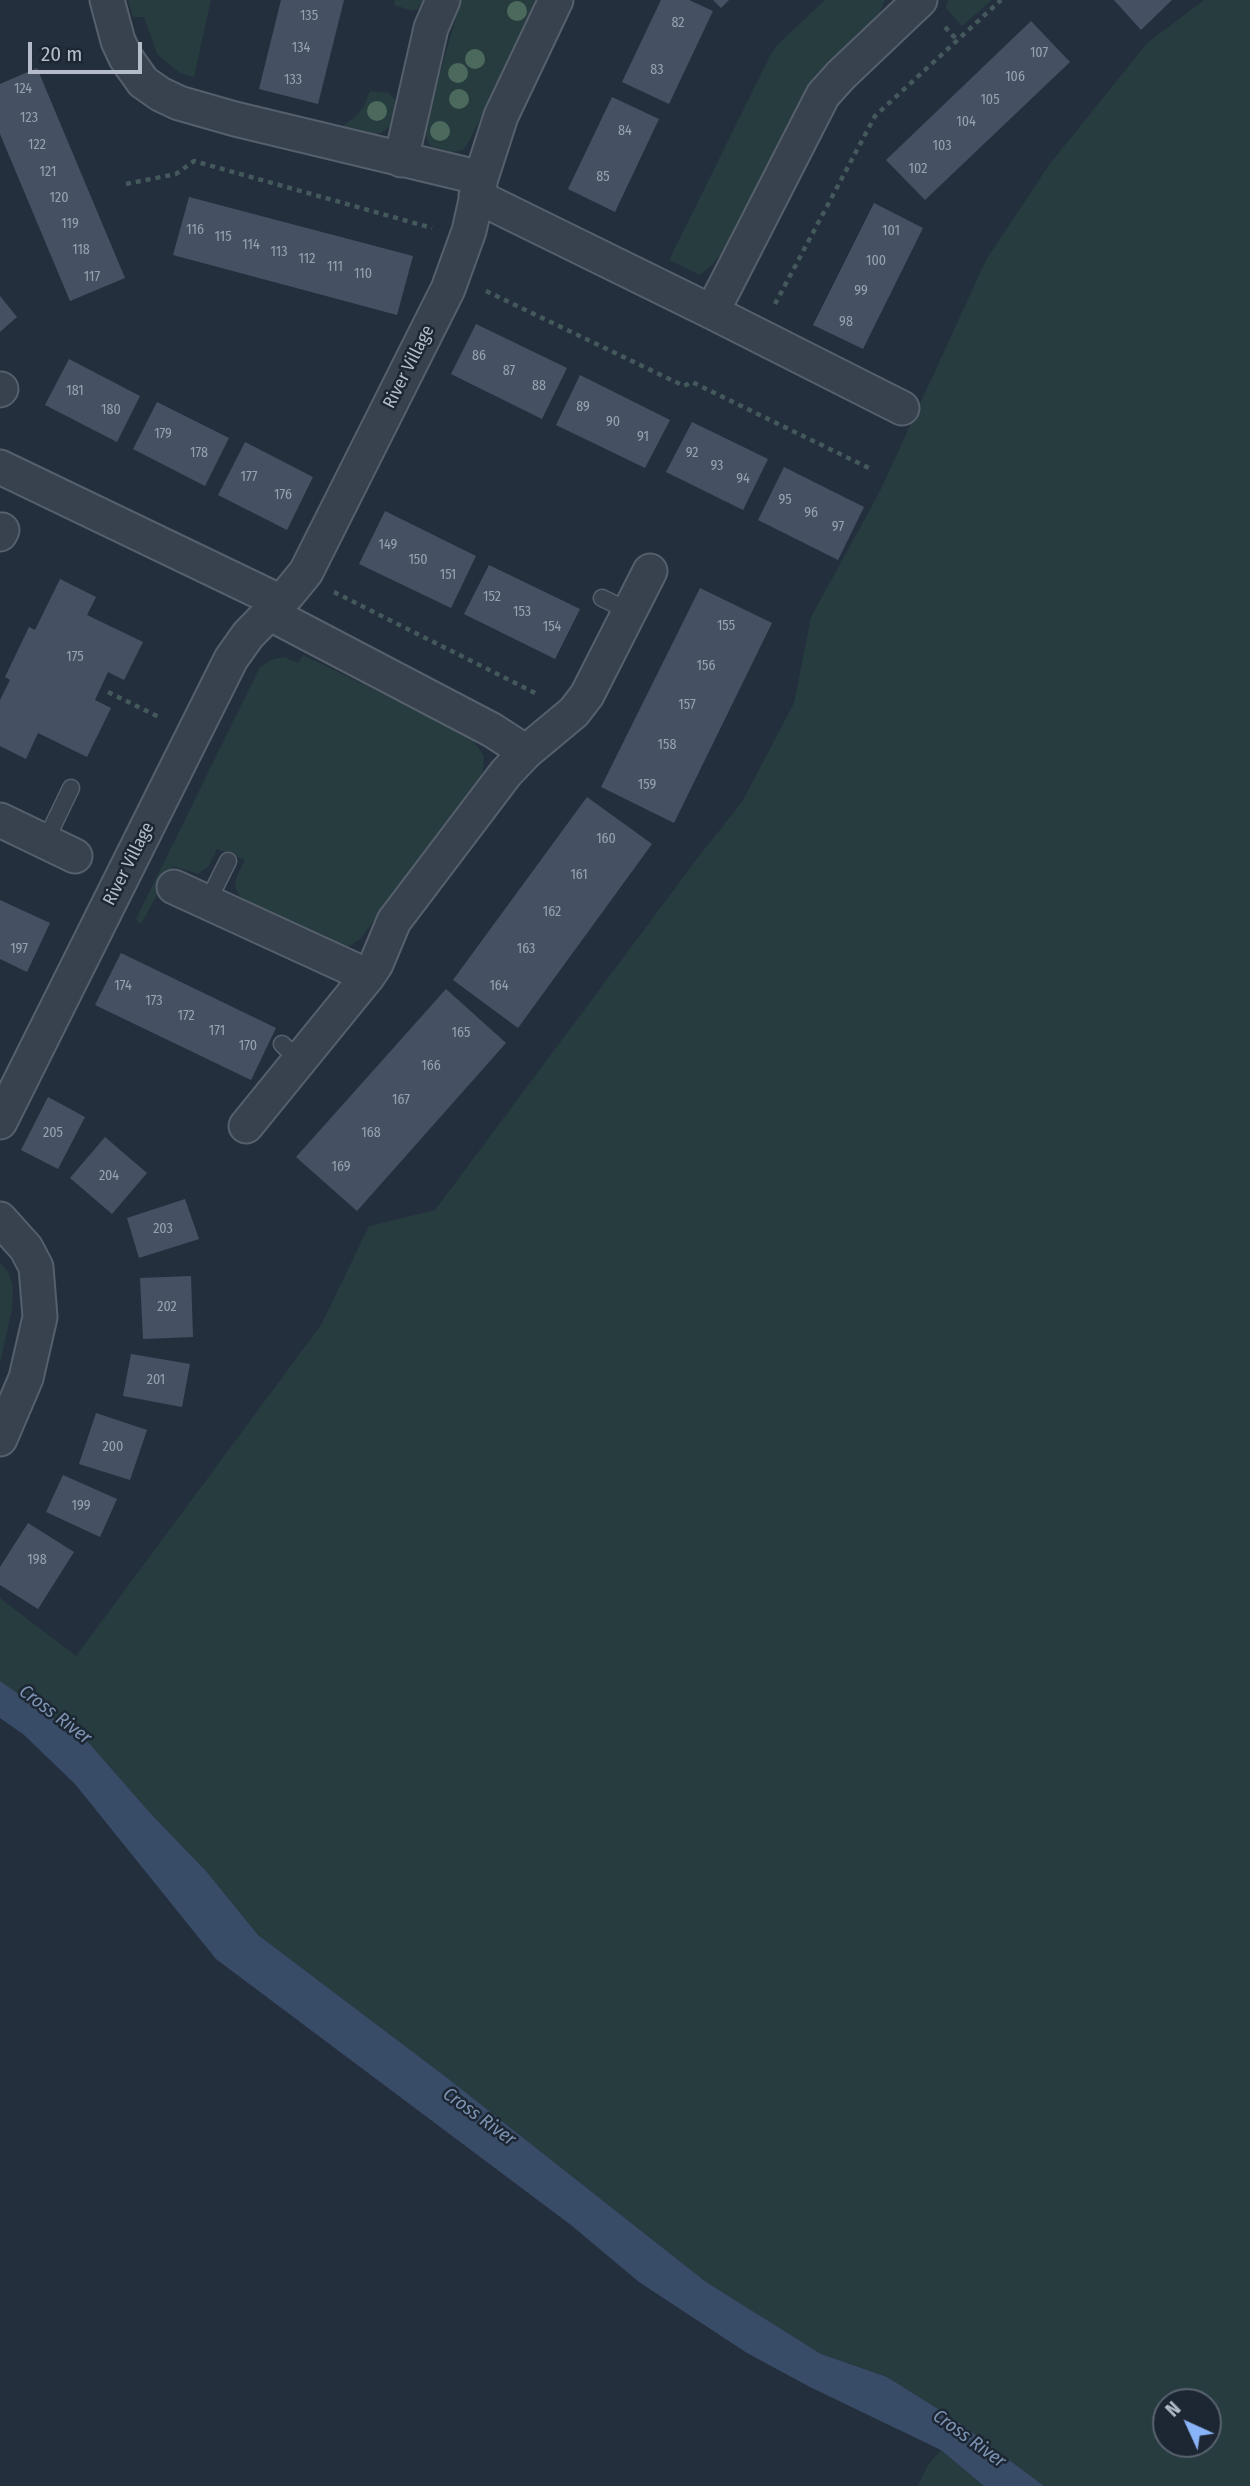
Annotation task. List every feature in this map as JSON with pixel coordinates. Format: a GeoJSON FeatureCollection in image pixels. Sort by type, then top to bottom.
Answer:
{"type":"FeatureCollection","features":[{"type":"Feature","properties":{"kind":"street"},"geometry":{"type":"LineString","coordinates":[[107,0],[125,58],[143,82],[160,94],[180,103],[235,119],[401,159],[479,187],[712,312],[902,408]]}},
{"type":"Feature","properties":{"kind":"street"},"geometry":{"type":"LineString","coordinates":[[401,159],[429,37],[443,0]]}},
{"type":"Feature","properties":{"kind":"street","name":"River Village"},"geometry":{"type":"LineString","coordinates":[[0,1122],[231,659],[247,635],[298,584],[325,537],[448,289],[469,231],[479,187],[501,116],[556,0]]}},
{"type":"Feature","properties":{"kind":"street"},"geometry":{"type":"LineString","coordinates":[[712,312],[823,95],[920,0]]}},
{"type":"Feature","properties":{"kind":"street"},"geometry":{"type":"LineString","coordinates":[[0,467],[275,608],[526,752]]}},
{"type":"Feature","properties":{"kind":"street"},"geometry":{"type":"LineString","coordinates":[[246,1126],[291,1053],[368,976],[379,957],[387,933],[409,900],[506,773],[526,752],[575,712],[587,695],[616,604],[650,571]]}},
{"type":"Feature","properties":{"kind":"street"},"geometry":{"type":"LineString","coordinates":[[0,820],[75,856]]}},
{"type":"Feature","properties":{"kind":"street"},"geometry":{"type":"LineString","coordinates":[[174,887],[368,976]]}},
{"type":"Feature","properties":{"kind":"street"},"geometry":{"type":"LineString","coordinates":[[0,1219],[26,1248],[36,1267],[40,1317],[26,1378],[0,1439]]}},
{"type":"Feature","properties":{"kind":"lane"},"geometry":{"type":"LineString","coordinates":[[45,842],[71,788]]}},
{"type":"Feature","properties":{"kind":"lane"},"geometry":{"type":"LineString","coordinates":[[207,903],[228,861]]}},
{"type":"Feature","properties":{"kind":"path"},"geometry":{"type":"LineString","coordinates":[[125,184],[176,174],[194,161],[435,228]]}},
{"type":"Feature","properties":{"kind":"path"},"geometry":{"type":"LineString","coordinates":[[474,286],[684,386],[692,382],[873,470]]}},
{"type":"Feature","properties":{"kind":"path"},"geometry":{"type":"LineString","coordinates":[[323,586],[575,712]]}},
{"type":"Feature","properties":{"kind":"green space"},"geometry":{"type":"Polygon","coordinates":[[[128,0],[211,0],[194,77],[180,73],[157,54],[144,17],[133,17],[128,0]]]}},
{"type":"Feature","properties":{"kind":"green space"},"geometry":{"type":"Polygon","coordinates":[[[395,0],[423,0],[418,9],[413,11],[394,5],[395,0]]]}},
{"type":"Feature","properties":{"kind":"green space"},"geometry":{"type":"Polygon","coordinates":[[[461,0],[537,0],[470,140],[463,150],[452,152],[430,146],[425,135],[427,118],[461,0]]]}},
{"type":"Feature","properties":{"kind":"green space"},"geometry":{"type":"Polygon","coordinates":[[[825,0],[885,0],[877,20],[815,75],[728,243],[714,263],[700,275],[669,260],[770,56],[777,45],[825,0]]]}},
{"type":"Feature","properties":{"kind":"green space"},"geometry":{"type":"Polygon","coordinates":[[[948,0],[992,0],[962,26],[946,8],[948,0]]]}},
{"type":"Feature","properties":{"kind":"green space"},"geometry":{"type":"Polygon","coordinates":[[[1204,0],[1250,0],[1250,2486],[1044,2486],[954,2419],[887,2377],[821,2354],[706,2282],[446,2077],[258,1935],[206,1871],[151,1814],[88,1742],[0,1681],[0,1598],[76,1656],[321,1325],[369,1226],[435,1210],[742,802],[794,703],[811,617],[880,491],[986,260],[1049,165],[1147,43],[1204,0]]]}},
{"type":"Feature","properties":{"kind":"green space"},"geometry":{"type":"Polygon","coordinates":[[[370,91],[389,93],[396,101],[396,116],[391,126],[381,133],[370,135],[341,127],[363,108],[370,91]]]}},
{"type":"Feature","properties":{"kind":"green space"},"geometry":{"type":"Polygon","coordinates":[[[303,655],[470,736],[484,756],[483,770],[477,783],[360,939],[350,946],[336,946],[321,940],[240,897],[235,886],[245,860],[217,849],[209,866],[198,874],[173,866],[141,924],[136,919],[260,667],[271,660],[284,657],[298,663],[303,655]]]}},
{"type":"Feature","properties":{"kind":"green space"},"geometry":{"type":"Polygon","coordinates":[[[0,1262],[8,1272],[13,1286],[12,1309],[0,1363],[0,1262]]]}},
{"type":"Feature","properties":{"kind":"green space"},"geometry":{"type":"Polygon","coordinates":[[[941,2450],[984,2486],[918,2486],[928,2465],[941,2450]]]}},
{"type":"Feature","properties":{"kind":"water","name":"Cross River"},"geometry":{"type":"Polygon","coordinates":[[[0,1681],[88,1742],[151,1814],[206,1871],[258,1935],[446,2077],[706,2282],[821,2354],[887,2377],[954,2419],[1044,2486],[984,2486],[941,2450],[810,2387],[747,2353],[639,2282],[571,2225],[216,1959],[75,1784],[23,1734],[0,1718],[0,1681]]]}},
{"type":"Feature","properties":{"kind":"building"},"geometry":{"type":"Polygon","coordinates":[[[281,0],[344,0],[318,104],[259,89],[281,0]]]}},
{"type":"Feature","properties":{"kind":"building"},"geometry":{"type":"Polygon","coordinates":[[[661,0],[689,0],[713,11],[669,104],[622,82],[661,0]]]}},
{"type":"Feature","properties":{"kind":"building"},"geometry":{"type":"Polygon","coordinates":[[[713,0],[729,0],[721,8],[713,0]]]}},
{"type":"Feature","properties":{"kind":"building"},"geometry":{"type":"Polygon","coordinates":[[[1114,0],[1172,0],[1141,30],[1114,0]]]}},
{"type":"Feature","properties":{"kind":"building"},"geometry":{"type":"Polygon","coordinates":[[[1031,21],[1070,62],[925,200],[886,160],[1031,21]]]}},
{"type":"Feature","properties":{"kind":"building"},"geometry":{"type":"Polygon","coordinates":[[[37,68],[125,278],[70,301],[0,134],[0,84],[37,68]]]}},
{"type":"Feature","properties":{"kind":"building"},"geometry":{"type":"Polygon","coordinates":[[[612,97],[659,119],[615,212],[568,189],[612,97]]]}},
{"type":"Feature","properties":{"kind":"building"},"geometry":{"type":"Polygon","coordinates":[[[189,197],[413,256],[397,315],[173,255],[189,197]]]}},
{"type":"Feature","properties":{"kind":"building"},"geometry":{"type":"Polygon","coordinates":[[[874,203],[923,228],[863,349],[813,325],[874,203]]]}},
{"type":"Feature","properties":{"kind":"building"},"geometry":{"type":"Polygon","coordinates":[[[0,296],[17,317],[0,332],[0,296]]]}},
{"type":"Feature","properties":{"kind":"building"},"geometry":{"type":"Polygon","coordinates":[[[476,324],[567,368],[542,419],[451,374],[476,324]]]}},
{"type":"Feature","properties":{"kind":"building"},"geometry":{"type":"Polygon","coordinates":[[[69,359],[140,396],[117,442],[45,405],[69,359]]]}},
{"type":"Feature","properties":{"kind":"building"},"geometry":{"type":"Polygon","coordinates":[[[580,375],[670,420],[645,468],[556,425],[580,375]]]}},
{"type":"Feature","properties":{"kind":"building"},"geometry":{"type":"Polygon","coordinates":[[[157,402],[229,438],[205,486],[133,449],[157,402]]]}},
{"type":"Feature","properties":{"kind":"building"},"geometry":{"type":"Polygon","coordinates":[[[692,422],[768,459],[743,510],[666,472],[692,422]]]}},
{"type":"Feature","properties":{"kind":"building"},"geometry":{"type":"Polygon","coordinates":[[[245,442],[313,477],[287,530],[218,495],[245,442]]]}},
{"type":"Feature","properties":{"kind":"building"},"geometry":{"type":"Polygon","coordinates":[[[784,467],[864,507],[838,560],[758,520],[784,467]]]}},
{"type":"Feature","properties":{"kind":"building"},"geometry":{"type":"Polygon","coordinates":[[[385,511],[476,556],[451,608],[359,564],[385,511]]]}},
{"type":"Feature","properties":{"kind":"building"},"geometry":{"type":"Polygon","coordinates":[[[489,565],[580,609],[555,659],[464,614],[489,565]]]}},
{"type":"Feature","properties":{"kind":"building"},"geometry":{"type":"Polygon","coordinates":[[[60,579],[96,597],[87,615],[143,642],[124,680],[108,672],[95,700],[111,708],[87,757],[38,733],[26,759],[0,746],[0,700],[10,680],[5,677],[29,627],[35,630],[60,579]]]}},
{"type":"Feature","properties":{"kind":"building"},"geometry":{"type":"Polygon","coordinates":[[[700,588],[772,623],[674,823],[601,787],[700,588]]]}},
{"type":"Feature","properties":{"kind":"building"},"geometry":{"type":"Polygon","coordinates":[[[587,797],[652,844],[518,1028],[453,980],[587,797]]]}},
{"type":"Feature","properties":{"kind":"building"},"geometry":{"type":"Polygon","coordinates":[[[0,900],[50,923],[27,972],[0,959],[0,900]]]}},
{"type":"Feature","properties":{"kind":"building"},"geometry":{"type":"Polygon","coordinates":[[[121,953],[276,1028],[251,1080],[95,1005],[121,953]]]}},
{"type":"Feature","properties":{"kind":"building"},"geometry":{"type":"Polygon","coordinates":[[[446,989],[506,1043],[357,1211],[296,1157],[446,989]]]}},
{"type":"Feature","properties":{"kind":"building"},"geometry":{"type":"Polygon","coordinates":[[[48,1097],[85,1117],[58,1169],[21,1150],[48,1097]]]}},
{"type":"Feature","properties":{"kind":"building"},"geometry":{"type":"Polygon","coordinates":[[[105,1137],[147,1173],[112,1214],[70,1178],[105,1137]]]}},
{"type":"Feature","properties":{"kind":"building"},"geometry":{"type":"Polygon","coordinates":[[[185,1199],[199,1239],[139,1258],[127,1218],[185,1199]]]}},
{"type":"Feature","properties":{"kind":"building"},"geometry":{"type":"Polygon","coordinates":[[[191,1276],[193,1337],[143,1339],[140,1278],[191,1276]]]}},
{"type":"Feature","properties":{"kind":"building"},"geometry":{"type":"Polygon","coordinates":[[[131,1354],[190,1364],[182,1407],[123,1396],[131,1354]]]}},
{"type":"Feature","properties":{"kind":"building"},"geometry":{"type":"Polygon","coordinates":[[[96,1413],[147,1430],[130,1480],[79,1464],[96,1413]]]}},
{"type":"Feature","properties":{"kind":"building"},"geometry":{"type":"Polygon","coordinates":[[[63,1475],[117,1499],[100,1537],[46,1512],[63,1475]]]}},
{"type":"Feature","properties":{"kind":"building"},"geometry":{"type":"Polygon","coordinates":[[[28,1523],[74,1552],[38,1609],[0,1585],[0,1567],[28,1523]]]}}]}
